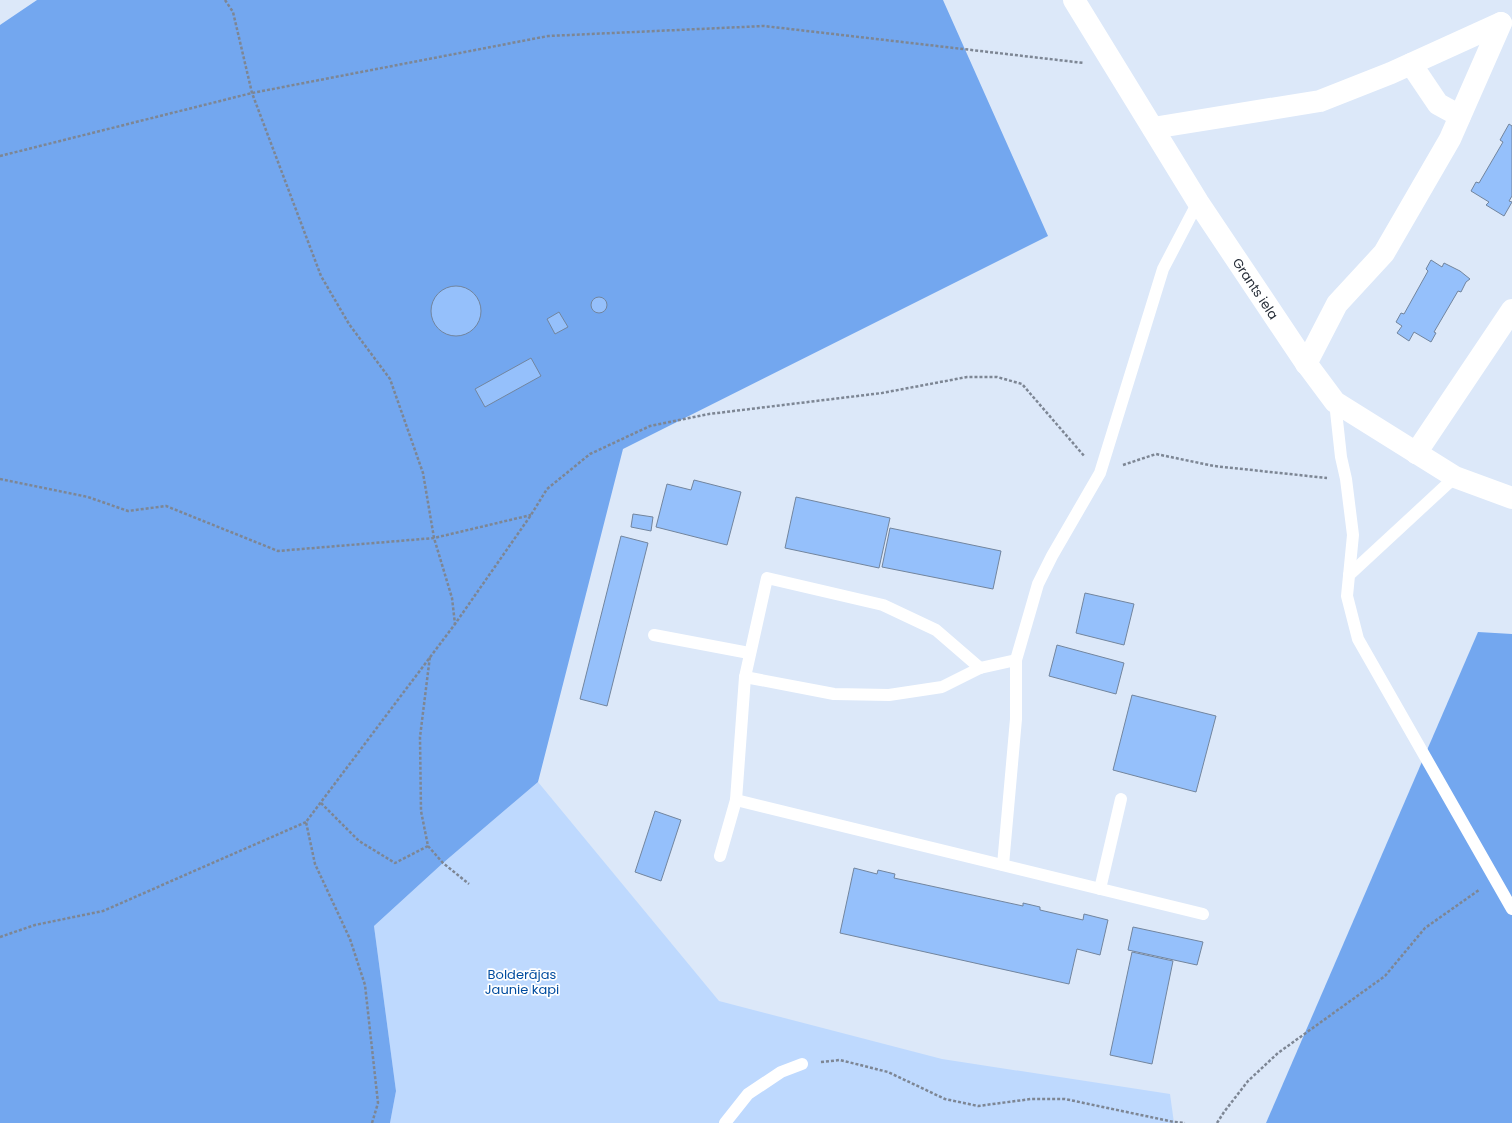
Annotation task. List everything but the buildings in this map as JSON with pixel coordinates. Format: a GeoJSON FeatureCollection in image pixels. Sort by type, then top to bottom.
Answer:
{"type":"FeatureCollection","features":[{"type":"Feature","properties":{"kind":"street","name":"Grants iela"},"geometry":{"type":"LineString","coordinates":[[1074,0],[1116,66],[1198,202],[1306,364],[1335,402],[1455,477],[1512,498]]}},
{"type":"Feature","properties":{"kind":"street"},"geometry":{"type":"LineString","coordinates":[[1153,128],[1320,101],[1411,64],[1501,23],[1450,139],[1384,253],[1337,304],[1306,364]]}},
{"type":"Feature","properties":{"kind":"street"},"geometry":{"type":"LineString","coordinates":[[1411,64],[1438,104],[1460,116]]}},
{"type":"Feature","properties":{"kind":"street"},"geometry":{"type":"LineString","coordinates":[[1416,453],[1512,310]]}},
{"type":"Feature","properties":{"kind":"lane"},"geometry":{"type":"LineString","coordinates":[[1004,865],[1016,719],[1016,660],[1038,584],[1052,556],[1100,473],[1163,269],[1198,202]]}},
{"type":"Feature","properties":{"kind":"lane"},"geometry":{"type":"LineString","coordinates":[[1335,402],[1341,457],[1346,479],[1353,535],[1347,596],[1358,639],[1512,909]]}},
{"type":"Feature","properties":{"kind":"lane"},"geometry":{"type":"LineString","coordinates":[[1349,575],[1455,477]]}},
{"type":"Feature","properties":{"kind":"lane"},"geometry":{"type":"LineString","coordinates":[[720,856],[736,800],[744,677],[767,578],[883,605],[936,630],[980,668]]}},
{"type":"Feature","properties":{"kind":"lane"},"geometry":{"type":"LineString","coordinates":[[654,635],[749,653]]}},
{"type":"Feature","properties":{"kind":"lane"},"geometry":{"type":"LineString","coordinates":[[744,677],[834,694],[889,695],[942,686],[980,668],[1016,660]]}},
{"type":"Feature","properties":{"kind":"lane"},"geometry":{"type":"LineString","coordinates":[[1100,889],[1121,799]]}},
{"type":"Feature","properties":{"kind":"lane"},"geometry":{"type":"LineString","coordinates":[[736,800],[1203,914]]}},
{"type":"Feature","properties":{"kind":"lane"},"geometry":{"type":"LineString","coordinates":[[724,1123],[748,1094],[781,1072],[802,1064]]}},
{"type":"Feature","properties":{"kind":"path"},"geometry":{"type":"LineString","coordinates":[[225,0],[233,12],[252,93],[321,276],[349,324],[390,379],[423,473],[434,538],[452,598],[455,624]]}},
{"type":"Feature","properties":{"kind":"path"},"geometry":{"type":"LineString","coordinates":[[0,156],[252,93],[548,36],[764,26],[1116,66]]}},
{"type":"Feature","properties":{"kind":"path"},"geometry":{"type":"LineString","coordinates":[[0,937],[36,925],[103,911],[306,822],[455,624],[531,516],[547,489],[590,454],[650,426],[709,414],[882,393],[967,377],[997,377],[1022,384],[1100,473],[1156,454],[1214,466],[1346,479]]}},
{"type":"Feature","properties":{"kind":"path"},"geometry":{"type":"LineString","coordinates":[[0,479],[88,497],[128,511],[166,506],[278,551],[434,538],[531,516]]}},
{"type":"Feature","properties":{"kind":"path"},"geometry":{"type":"LineString","coordinates":[[430,656],[420,737],[421,811],[428,846],[443,863],[469,884]]}},
{"type":"Feature","properties":{"kind":"path"},"geometry":{"type":"LineString","coordinates":[[321,803],[359,841],[396,863],[428,846]]}},
{"type":"Feature","properties":{"kind":"path"},"geometry":{"type":"LineString","coordinates":[[306,822],[315,864],[350,939],[365,985],[378,1103],[372,1123]]}},
{"type":"Feature","properties":{"kind":"path"},"geometry":{"type":"LineString","coordinates":[[1217,1123],[1248,1081],[1278,1053],[1385,976],[1425,928],[1494,879]]}},
{"type":"Feature","properties":{"kind":"path"},"geometry":{"type":"LineString","coordinates":[[802,1064],[840,1060],[888,1072],[945,1099],[978,1106],[1031,1099],[1065,1099],[1185,1123]]}},
{"type":"Feature","properties":{"kind":"green space","name":"Bolderājas Jaunie kapi"},"geometry":{"type":"Polygon","coordinates":[[[538,782],[719,1001],[942,1059],[1170,1094],[1174,1123],[390,1123],[396,1091],[374,926],[443,863],[538,782]]]}},
{"type":"Feature","properties":{"kind":"shaded area"},"geometry":{"type":"Polygon","coordinates":[[[37,0],[943,0],[1048,236],[623,449],[538,782],[443,863],[374,926],[396,1091],[390,1123],[0,1123],[0,25],[37,0]]]}},
{"type":"Feature","properties":{"kind":"shaded area"},"geometry":{"type":"Polygon","coordinates":[[[1478,632],[1512,634],[1512,1123],[1266,1123],[1478,632]]]}}]}
